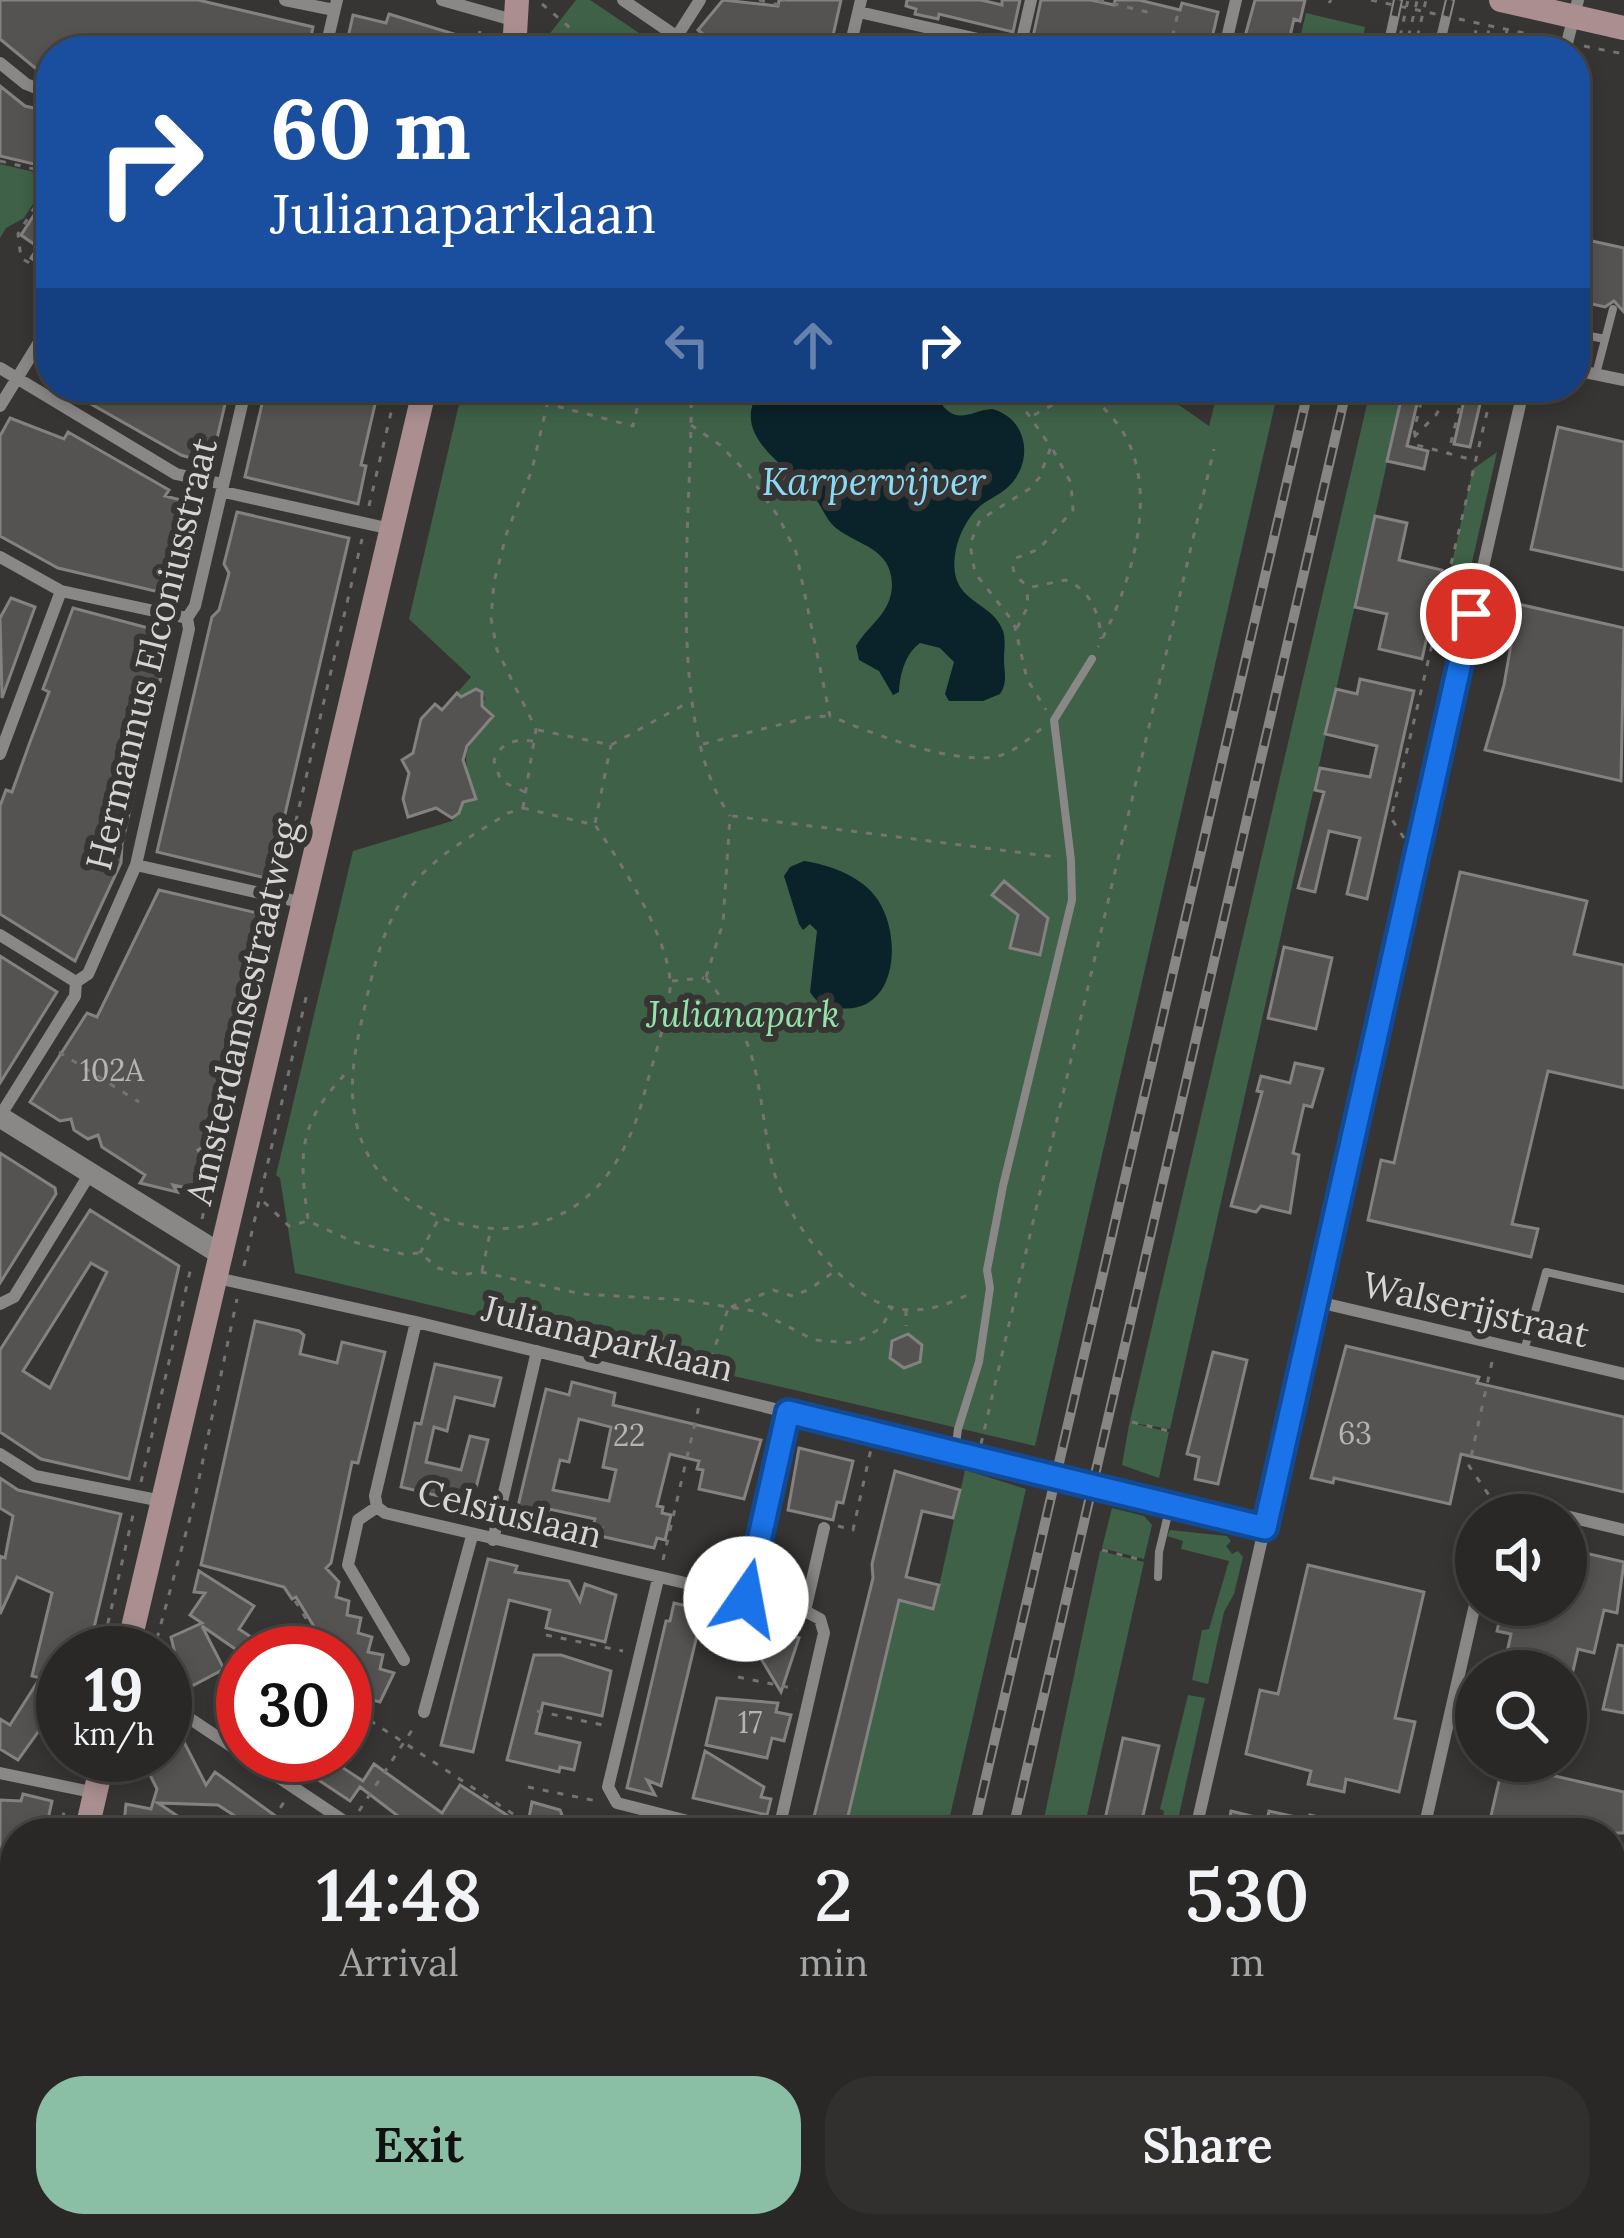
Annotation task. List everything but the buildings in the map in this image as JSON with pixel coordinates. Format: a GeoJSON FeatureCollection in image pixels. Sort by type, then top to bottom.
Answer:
{"type":"FeatureCollection","features":[{"type":"Feature","properties":{"kind":"main road"},"geometry":{"type":"LineString","coordinates":[[1502,0],[1571,28],[1624,28]]}},
{"type":"Feature","properties":{"kind":"main road"},"geometry":{"type":"LineString","coordinates":[[502,36],[529,6]]}},
{"type":"Feature","properties":{"kind":"main road"},"geometry":{"type":"LineString","coordinates":[[519,36],[529,6]]}},
{"type":"Feature","properties":{"kind":"main road","name":"Amsterdamsestraatweg"},"geometry":{"type":"LineString","coordinates":[[131,1626],[150,1498],[219,1267],[421,402]]}},
{"type":"Feature","properties":{"kind":"main road"},"geometry":{"type":"LineString","coordinates":[[90,1818],[98,1782]]}},
{"type":"Feature","properties":{"kind":"street"},"geometry":{"type":"LineString","coordinates":[[285,0],[335,5],[328,36]]}},
{"type":"Feature","properties":{"kind":"street"},"geometry":{"type":"LineString","coordinates":[[442,0],[485,9],[529,6]]}},
{"type":"Feature","properties":{"kind":"street"},"geometry":{"type":"LineString","coordinates":[[622,0],[676,36],[700,0]]}},
{"type":"Feature","properties":{"kind":"street"},"geometry":{"type":"LineString","coordinates":[[1027,36],[1031,0]]}},
{"type":"Feature","properties":{"kind":"street"},"geometry":{"type":"LineString","coordinates":[[1227,36],[1236,0]]}},
{"type":"Feature","properties":{"kind":"street"},"geometry":{"type":"LineString","coordinates":[[853,36],[860,6],[972,36]]}},
{"type":"Feature","properties":{"kind":"street"},"geometry":{"type":"LineString","coordinates":[[0,63],[36,88]]}},
{"type":"Feature","properties":{"kind":"street"},"geometry":{"type":"LineString","coordinates":[[0,406],[36,347]]}},
{"type":"Feature","properties":{"kind":"street"},"geometry":{"type":"LineString","coordinates":[[0,368],[36,392]]}},
{"type":"Feature","properties":{"kind":"street"},"geometry":{"type":"LineString","coordinates":[[1590,373],[1624,380]]}},
{"type":"Feature","properties":{"kind":"street"},"geometry":{"type":"LineString","coordinates":[[53,402],[176,474],[391,529]]}},
{"type":"Feature","properties":{"kind":"street","name":"Hermannus Elconiusstraat"},"geometry":{"type":"LineString","coordinates":[[0,1117],[75,996],[76,982],[88,974],[136,866],[189,629],[187,618],[195,607],[244,402]]}},
{"type":"Feature","properties":{"kind":"street"},"geometry":{"type":"LineString","coordinates":[[1198,1818],[1521,402]]}},
{"type":"Feature","properties":{"kind":"street"},"geometry":{"type":"LineString","coordinates":[[0,557],[61,591],[187,618]]}},
{"type":"Feature","properties":{"kind":"street"},"geometry":{"type":"LineString","coordinates":[[0,754],[61,591]]}},
{"type":"Feature","properties":{"kind":"street"},"geometry":{"type":"LineString","coordinates":[[136,866],[305,904]]}},
{"type":"Feature","properties":{"kind":"street"},"geometry":{"type":"LineString","coordinates":[[0,935],[76,982]]}},
{"type":"Feature","properties":{"kind":"street"},"geometry":{"type":"LineString","coordinates":[[0,1117],[197,1241],[219,1267]]}},
{"type":"Feature","properties":{"kind":"street"},"geometry":{"type":"LineString","coordinates":[[0,1304],[14,1297],[89,1174]]}},
{"type":"Feature","properties":{"kind":"street","name":"Julianaparklaan"},"geometry":{"type":"LineString","coordinates":[[219,1267],[416,1322],[1265,1528]]}},
{"type":"Feature","properties":{"kind":"street","name":"Walserijstraat"},"geometry":{"type":"LineString","coordinates":[[1314,1301],[1624,1374]]}},
{"type":"Feature","properties":{"kind":"street","name":"Celsiuslaan"},"geometry":{"type":"LineString","coordinates":[[416,1322],[375,1496],[377,1507],[385,1513],[805,1611]]}},
{"type":"Feature","properties":{"kind":"street"},"geometry":{"type":"LineString","coordinates":[[493,1540],[537,1351]]}},
{"type":"Feature","properties":{"kind":"street"},"geometry":{"type":"LineString","coordinates":[[746,1599],[788,1412]]}},
{"type":"Feature","properties":{"kind":"street"},"geometry":{"type":"LineString","coordinates":[[0,1454],[35,1476],[150,1498]]}},
{"type":"Feature","properties":{"kind":"street"},"geometry":{"type":"LineString","coordinates":[[377,1507],[358,1520],[348,1564],[404,1660]]}},
{"type":"Feature","properties":{"kind":"street"},"geometry":{"type":"LineString","coordinates":[[1587,1521],[1624,1530]]}},
{"type":"Feature","properties":{"kind":"street"},"geometry":{"type":"LineString","coordinates":[[781,1818],[824,1633],[820,1619],[805,1611],[824,1528]]}},
{"type":"Feature","properties":{"kind":"street"},"geometry":{"type":"LineString","coordinates":[[424,1712],[472,1536]]}},
{"type":"Feature","properties":{"kind":"street"},"geometry":{"type":"LineString","coordinates":[[658,1580],[608,1787],[616,1804],[673,1818]]}},
{"type":"Feature","properties":{"kind":"street"},"geometry":{"type":"LineString","coordinates":[[1426,1818],[1470,1626]]}},
{"type":"Feature","properties":{"kind":"street"},"geometry":{"type":"LineString","coordinates":[[0,1773],[96,1793]]}},
{"type":"Feature","properties":{"kind":"street"},"geometry":{"type":"LineString","coordinates":[[286,1782],[337,1818]]}},
{"type":"Feature","properties":{"kind":"lane"},"geometry":{"type":"LineString","coordinates":[[1597,374],[1612,309]]}},
{"type":"Feature","properties":{"kind":"lane"},"geometry":{"type":"LineString","coordinates":[[1590,336],[1605,339]]}},
{"type":"Feature","properties":{"kind":"lane"},"geometry":{"type":"LineString","coordinates":[[955,1452],[979,1362],[990,1288],[987,1270],[1072,900],[1054,720],[1091,659]]}},
{"type":"Feature","properties":{"kind":"lane"},"geometry":{"type":"LineString","coordinates":[[1524,1351],[1546,1272],[1624,1289]]}},
{"type":"Feature","properties":{"kind":"lane"},"geometry":{"type":"LineString","coordinates":[[1158,1577],[1170,1506]]}},
{"type":"Feature","properties":{"kind":"path"},"geometry":{"type":"LineString","coordinates":[[759,0],[782,6],[784,0]]}},
{"type":"Feature","properties":{"kind":"path"},"geometry":{"type":"LineString","coordinates":[[1098,0],[1150,13]]}},
{"type":"Feature","properties":{"kind":"path"},"geometry":{"type":"LineString","coordinates":[[1371,0],[1507,30],[1571,28]]}},
{"type":"Feature","properties":{"kind":"path"},"geometry":{"type":"LineString","coordinates":[[1400,36],[1408,0]]}},
{"type":"Feature","properties":{"kind":"path"},"geometry":{"type":"LineString","coordinates":[[1418,36],[1426,0]]}},
{"type":"Feature","properties":{"kind":"path"},"geometry":{"type":"LineString","coordinates":[[1408,36],[1417,1]]}},
{"type":"Feature","properties":{"kind":"path"},"geometry":{"type":"LineString","coordinates":[[529,6],[568,26],[573,36]]}},
{"type":"Feature","properties":{"kind":"path"},"geometry":{"type":"LineString","coordinates":[[1438,16],[1440,8]]}},
{"type":"Feature","properties":{"kind":"path"},"geometry":{"type":"LineString","coordinates":[[479,36],[485,9]]}},
{"type":"Feature","properties":{"kind":"path"},"geometry":{"type":"LineString","coordinates":[[1173,36],[1178,13]]}},
{"type":"Feature","properties":{"kind":"path"},"geometry":{"type":"LineString","coordinates":[[1475,36],[1477,23]]}},
{"type":"Feature","properties":{"kind":"path"},"geometry":{"type":"LineString","coordinates":[[1487,36],[1489,26]]}},
{"type":"Feature","properties":{"kind":"path"},"geometry":{"type":"LineString","coordinates":[[1506,36],[1507,30]]}},
{"type":"Feature","properties":{"kind":"path"},"geometry":{"type":"LineString","coordinates":[[1228,33],[1239,36]]}},
{"type":"Feature","properties":{"kind":"path"},"geometry":{"type":"LineString","coordinates":[[1590,37],[1624,54]]}},
{"type":"Feature","properties":{"kind":"path"},"geometry":{"type":"LineString","coordinates":[[0,160],[36,168]]}},
{"type":"Feature","properties":{"kind":"path"},"geometry":{"type":"LineString","coordinates":[[36,205],[18,234],[21,258],[36,267]]}},
{"type":"Feature","properties":{"kind":"path","name":"Amsterdamsestraatweg"},"geometry":{"type":"LineString","coordinates":[[109,1626],[150,1498],[197,1241],[393,402]]}},
{"type":"Feature","properties":{"kind":"path"},"geometry":{"type":"LineString","coordinates":[[536,402],[633,426],[639,402]]}},
{"type":"Feature","properties":{"kind":"path"},"geometry":{"type":"LineString","coordinates":[[523,808],[536,729],[497,650],[491,618],[501,553],[532,470],[549,402]]}},
{"type":"Feature","properties":{"kind":"path"},"geometry":{"type":"LineString","coordinates":[[691,402],[689,702],[719,800],[730,816],[723,923],[706,978]]}},
{"type":"Feature","properties":{"kind":"path"},"geometry":{"type":"LineString","coordinates":[[1021,402],[1071,484],[1072,510],[1039,549],[1013,562],[1018,578],[1028,586],[1065,580],[1084,590],[1101,625],[1102,641]]}},
{"type":"Feature","properties":{"kind":"path"},"geometry":{"type":"LineString","coordinates":[[1032,416],[1058,402]]}},
{"type":"Feature","properties":{"kind":"path"},"geometry":{"type":"LineString","coordinates":[[1091,659],[1138,545],[1138,494],[1129,444],[1096,402]]}},
{"type":"Feature","properties":{"kind":"path"},"geometry":{"type":"LineString","coordinates":[[1422,402],[1414,437],[1417,446],[1473,460]]}},
{"type":"Feature","properties":{"kind":"path"},"geometry":{"type":"LineString","coordinates":[[1414,437],[1443,402]]}},
{"type":"Feature","properties":{"kind":"path"},"geometry":{"type":"LineString","coordinates":[[1448,455],[1461,402]]}},
{"type":"Feature","properties":{"kind":"path"},"geometry":{"type":"LineString","coordinates":[[1408,844],[1391,818],[1488,402]]}},
{"type":"Feature","properties":{"kind":"path"},"geometry":{"type":"LineString","coordinates":[[691,425],[720,445],[748,474],[796,552],[830,716]]}},
{"type":"Feature","properties":{"kind":"path"},"geometry":{"type":"LineString","coordinates":[[701,744],[830,716],[931,749],[995,757],[1022,745],[1054,720],[1027,679],[1016,629],[975,573],[970,544],[980,520],[1039,478],[1051,447]]}},
{"type":"Feature","properties":{"kind":"path"},"geometry":{"type":"LineString","coordinates":[[977,1458],[1214,449]]}},
{"type":"Feature","properties":{"kind":"path"},"geometry":{"type":"LineString","coordinates":[[1016,629],[1027,608],[1028,586]]}},
{"type":"Feature","properties":{"kind":"path"},"geometry":{"type":"LineString","coordinates":[[536,729],[611,745],[689,702]]}},
{"type":"Feature","properties":{"kind":"path"},"geometry":{"type":"LineString","coordinates":[[525,792],[501,781],[494,760],[510,742],[534,741]]}},
{"type":"Feature","properties":{"kind":"path"},"geometry":{"type":"LineString","coordinates":[[595,825],[523,808],[508,812],[431,865],[393,914],[375,962],[351,1069],[358,1131],[374,1164],[392,1184],[439,1219],[490,1232],[569,1210],[603,1180],[622,1153],[641,1108],[670,981],[646,909],[595,825],[611,745]]}},
{"type":"Feature","properties":{"kind":"path"},"geometry":{"type":"LineString","coordinates":[[730,816],[1071,860]]}},
{"type":"Feature","properties":{"kind":"path"},"geometry":{"type":"LineString","coordinates":[[670,981],[706,978]]}},
{"type":"Feature","properties":{"kind":"path"},"geometry":{"type":"LineString","coordinates":[[706,978],[741,1028],[751,1054],[776,1178],[790,1212],[835,1271],[892,1308],[906,1308],[956,1301],[977,1289],[987,1270]]}},
{"type":"Feature","properties":{"kind":"path"},"geometry":{"type":"LineString","coordinates":[[45,1044],[139,1102]]}},
{"type":"Feature","properties":{"kind":"path"},"geometry":{"type":"LineString","coordinates":[[308,1221],[302,1148],[319,1101],[351,1069]]}},
{"type":"Feature","properties":{"kind":"path"},"geometry":{"type":"LineString","coordinates":[[264,1202],[289,1226],[308,1221],[354,1242],[403,1254],[421,1253],[438,1268],[461,1274],[481,1273],[582,1294],[685,1300],[760,1312],[814,1340],[855,1343],[881,1328],[892,1308]]}},
{"type":"Feature","properties":{"kind":"path"},"geometry":{"type":"LineString","coordinates":[[421,1253],[439,1219]]}},
{"type":"Feature","properties":{"kind":"path"},"geometry":{"type":"LineString","coordinates":[[481,1273],[490,1232]]}},
{"type":"Feature","properties":{"kind":"path"},"geometry":{"type":"LineString","coordinates":[[658,1580],[715,1338],[729,1307],[773,1290],[793,1296],[835,1271]]}},
{"type":"Feature","properties":{"kind":"path"},"geometry":{"type":"LineString","coordinates":[[906,1308],[906,1326]]}},
{"type":"Feature","properties":{"kind":"path"},"geometry":{"type":"LineString","coordinates":[[1490,1494],[1469,1466],[1496,1344]]}},
{"type":"Feature","properties":{"kind":"path"},"geometry":{"type":"LineString","coordinates":[[1132,1422],[1168,1431]]}},
{"type":"Feature","properties":{"kind":"path"},"geometry":{"type":"LineString","coordinates":[[824,1528],[825,1522],[853,1530],[875,1432]]}},
{"type":"Feature","properties":{"kind":"path"},"geometry":{"type":"LineString","coordinates":[[1102,1550],[1142,1560]]}},
{"type":"Feature","properties":{"kind":"path"},"geometry":{"type":"LineString","coordinates":[[295,1601],[311,1626]]}},
{"type":"Feature","properties":{"kind":"path"},"geometry":{"type":"LineString","coordinates":[[546,1635],[625,1652],[621,1666],[635,1670]]}},
{"type":"Feature","properties":{"kind":"path"},"geometry":{"type":"LineString","coordinates":[[738,1677],[810,1692]]}},
{"type":"Feature","properties":{"kind":"path"},"geometry":{"type":"LineString","coordinates":[[537,1711],[620,1729]]}},
{"type":"Feature","properties":{"kind":"path"},"geometry":{"type":"LineString","coordinates":[[361,1818],[424,1712]]}},
{"type":"Feature","properties":{"kind":"path"},"geometry":{"type":"LineString","coordinates":[[372,1721],[519,1818]]}},
{"type":"Feature","properties":{"kind":"path"},"geometry":{"type":"LineString","coordinates":[[273,1818],[293,1787]]}},
{"type":"Feature","properties":{"kind":"path"},"geometry":{"type":"LineString","coordinates":[[528,1787],[609,1804]]}},
{"type":"Feature","properties":{"kind":"green space"},"geometry":{"type":"Polygon","coordinates":[[[576,0],[590,0],[644,36],[548,36],[576,0]]]}},
{"type":"Feature","properties":{"kind":"green space"},"geometry":{"type":"Polygon","coordinates":[[[1306,13],[1365,27],[1363,36],[1301,36],[1306,13]]]}},
{"type":"Feature","properties":{"kind":"green space"},"geometry":{"type":"Polygon","coordinates":[[[0,164],[36,172],[36,199],[24,218],[6,228],[0,238],[0,164]]]}},
{"type":"Feature","properties":{"kind":"green space","name":"Julianapark"},"geometry":{"type":"Polygon","coordinates":[[[460,402],[1175,402],[1209,426],[1215,402],[1276,402],[1035,1446],[725,1374],[725,1366],[691,1358],[688,1366],[295,1273],[276,1175],[353,851],[452,821],[459,813],[459,803],[475,798],[467,754],[474,737],[493,715],[482,705],[482,692],[476,689],[470,704],[457,693],[471,677],[409,619],[460,402]]]}},
{"type":"Feature","properties":{"kind":"green space"},"geometry":{"type":"Polygon","coordinates":[[[1368,402],[1401,402],[1170,1429],[1132,1423],[1169,1432],[1159,1478],[1122,1465],[1368,402]]]}},
{"type":"Feature","properties":{"kind":"green space"},"geometry":{"type":"Polygon","coordinates":[[[1497,452],[1463,602],[1443,603],[1473,469],[1497,452]]]}},
{"type":"Feature","properties":{"kind":"green space"},"geometry":{"type":"Polygon","coordinates":[[[965,1470],[1026,1489],[949,1818],[849,1818],[898,1607],[868,1599],[869,1594],[934,1609],[965,1470]]]}},
{"type":"Feature","properties":{"kind":"green space"},"geometry":{"type":"Polygon","coordinates":[[[1112,1508],[1144,1516],[1152,1525],[1144,1559],[1102,1548],[1112,1508]]]}},
{"type":"Feature","properties":{"kind":"green space"},"geometry":{"type":"Polygon","coordinates":[[[1170,1530],[1227,1536],[1231,1541],[1226,1546],[1232,1554],[1238,1551],[1243,1557],[1224,1612],[1208,1684],[1192,1680],[1202,1630],[1209,1629],[1229,1561],[1181,1549],[1183,1541],[1167,1536],[1170,1530]]]}},
{"type":"Feature","properties":{"kind":"green space"},"geometry":{"type":"Polygon","coordinates":[[[1100,1551],[1144,1562],[1086,1818],[1044,1818],[1100,1551]]]}},
{"type":"Feature","properties":{"kind":"green space"},"geometry":{"type":"Polygon","coordinates":[[[1188,1695],[1205,1698],[1178,1818],[1163,1818],[1160,1809],[1188,1695]]]}},
{"type":"Feature","properties":{"kind":"water","name":"Karpervijver"},"geometry":{"type":"Polygon","coordinates":[[[943,402],[955,415],[992,409],[1013,422],[1024,442],[1022,466],[1007,488],[970,518],[957,544],[954,567],[963,591],[1003,631],[1005,677],[1000,694],[983,701],[949,701],[945,694],[954,662],[940,648],[920,643],[907,659],[899,692],[893,695],[879,671],[859,660],[856,646],[888,603],[890,572],[880,555],[833,525],[815,498],[765,448],[751,421],[753,405],[943,402]]]}},
{"type":"Feature","properties":{"kind":"water"},"geometry":{"type":"Polygon","coordinates":[[[804,861],[854,878],[878,900],[886,917],[892,955],[889,974],[870,1002],[853,1008],[832,1007],[810,992],[817,931],[810,924],[803,930],[799,924],[784,876],[804,861]]]}},
{"type":"Feature","properties":{"kind":"railway"},"geometry":{"type":"LineString","coordinates":[[1390,36],[1398,0]]}},
{"type":"Feature","properties":{"kind":"railway"},"geometry":{"type":"LineString","coordinates":[[1442,36],[1450,0]]}},
{"type":"Feature","properties":{"kind":"railway"},"geometry":{"type":"LineString","coordinates":[[976,1818],[1306,402]]}},
{"type":"Feature","properties":{"kind":"railway"},"geometry":{"type":"LineString","coordinates":[[1015,1818],[1344,402]]}},
{"type":"Feature","properties":{"kind":"route"},"geometry":{"type":"LineString","coordinates":[[746,1599],[788,1412],[1265,1528],[1471,614]]}}]}
